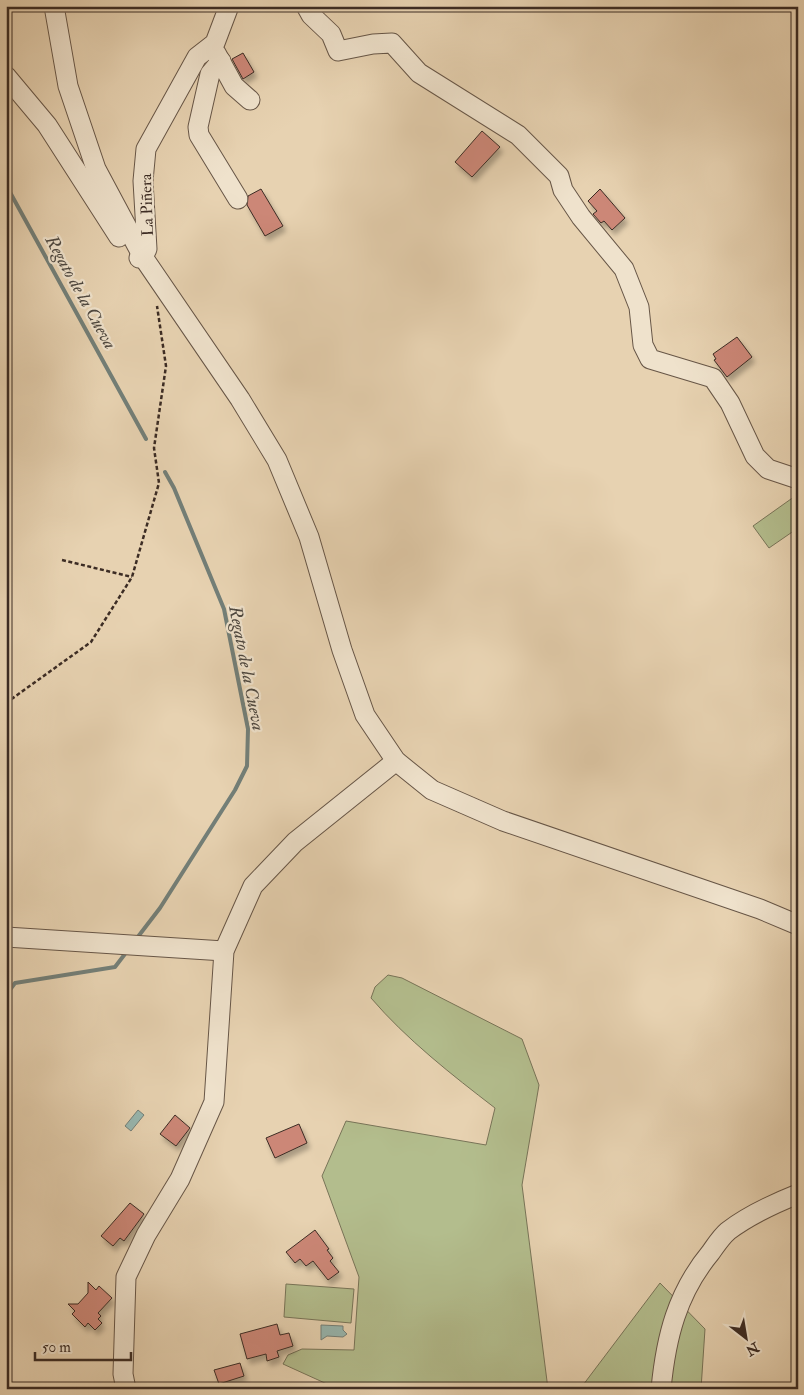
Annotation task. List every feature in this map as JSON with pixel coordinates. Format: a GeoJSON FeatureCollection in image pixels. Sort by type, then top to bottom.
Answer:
{"type":"FeatureCollection","features":[{"type":"Feature","properties":{"kind":"street"},"geometry":{"type":"LineString","coordinates":[[54,6],[68,86],[96,169],[143,257],[240,399],[277,460],[309,537],[342,650],[365,714],[396,761],[432,790],[503,821],[760,909],[798,925]]}},
{"type":"Feature","properties":{"kind":"street","name":"La Piñera"},"geometry":{"type":"LineString","coordinates":[[6,76],[47,125],[130,254],[137,258],[143,257],[147,249],[143,181],[146,149],[197,57],[217,53],[228,6]]}},
{"type":"Feature","properties":{"kind":"street"},"geometry":{"type":"LineString","coordinates":[[306,6],[312,15],[331,34],[338,51],[373,44],[392,44],[427,78],[518,135],[558,176],[563,190],[581,217],[624,270],[639,307],[643,345],[650,359],[713,378],[730,403],[755,456],[768,469],[798,479]]}},
{"type":"Feature","properties":{"kind":"street"},"geometry":{"type":"LineString","coordinates":[[217,53],[234,86],[250,100]]}},
{"type":"Feature","properties":{"kind":"street"},"geometry":{"type":"LineString","coordinates":[[217,53],[210,74],[198,127],[199,135],[238,199]]}},
{"type":"Feature","properties":{"kind":"street"},"geometry":{"type":"LineString","coordinates":[[126,1389],[123,1374],[126,1277],[146,1235],[180,1179],[214,1102],[224,951],[253,886],[295,842],[396,761]]}},
{"type":"Feature","properties":{"kind":"street"},"geometry":{"type":"LineString","coordinates":[[6,937],[224,951]]}},
{"type":"Feature","properties":{"kind":"street"},"geometry":{"type":"LineString","coordinates":[[661,1389],[665,1351],[680,1302],[694,1273],[726,1232],[768,1206],[798,1194]]}},
{"type":"Feature","properties":{"kind":"path"},"geometry":{"type":"LineString","coordinates":[[6,703],[91,642],[132,577],[159,483],[154,448],[166,366],[155,292],[160,284]]}},
{"type":"Feature","properties":{"kind":"path"},"geometry":{"type":"LineString","coordinates":[[62,560],[132,577]]}},
{"type":"Feature","properties":{"kind":"green space"},"geometry":{"type":"Polygon","coordinates":[[[798,494],[798,528],[769,548],[753,526],[798,494]]]}},
{"type":"Feature","properties":{"kind":"green space"},"geometry":{"type":"Polygon","coordinates":[[[388,975],[402,978],[522,1039],[539,1085],[522,1185],[548,1389],[338,1389],[283,1364],[288,1355],[302,1349],[354,1350],[359,1277],[322,1176],[346,1121],[486,1145],[495,1108],[414,1042],[371,998],[375,987],[388,975]]]}},
{"type":"Feature","properties":{"kind":"green space"},"geometry":{"type":"Polygon","coordinates":[[[660,1283],[705,1329],[701,1389],[580,1389],[660,1283]]]}},
{"type":"Feature","properties":{"kind":"green space"},"geometry":{"type":"Polygon","coordinates":[[[286,1284],[354,1289],[351,1323],[284,1317],[286,1284]]]}},
{"type":"Feature","properties":{"kind":"water"},"geometry":{"type":"Polygon","coordinates":[[[138,1110],[144,1115],[131,1131],[125,1126],[138,1110]]]}},
{"type":"Feature","properties":{"kind":"water"},"geometry":{"type":"Polygon","coordinates":[[[321,1325],[343,1326],[343,1330],[347,1334],[343,1337],[327,1336],[321,1340],[321,1325]]]}},
{"type":"Feature","properties":{"kind":"building"},"geometry":{"type":"Polygon","coordinates":[[[243,53],[254,72],[243,79],[232,59],[243,53]]]}},
{"type":"Feature","properties":{"kind":"building"},"geometry":{"type":"Polygon","coordinates":[[[482,131],[500,147],[472,177],[455,162],[482,131]]]}},
{"type":"Feature","properties":{"kind":"building"},"geometry":{"type":"Polygon","coordinates":[[[261,189],[283,226],[265,236],[247,205],[248,196],[261,189]]]}},
{"type":"Feature","properties":{"kind":"building"},"geometry":{"type":"Polygon","coordinates":[[[600,189],[625,218],[612,230],[604,221],[601,223],[593,214],[597,211],[588,201],[600,189]]]}},
{"type":"Feature","properties":{"kind":"building"},"geometry":{"type":"Polygon","coordinates":[[[737,337],[752,357],[727,377],[714,360],[716,359],[713,354],[737,337]]]}},
{"type":"Feature","properties":{"kind":"building"},"geometry":{"type":"Polygon","coordinates":[[[175,1115],[190,1128],[176,1146],[160,1134],[175,1115]]]}},
{"type":"Feature","properties":{"kind":"building"},"geometry":{"type":"Polygon","coordinates":[[[299,1124],[307,1143],[275,1158],[266,1138],[299,1124]]]}},
{"type":"Feature","properties":{"kind":"building"},"geometry":{"type":"Polygon","coordinates":[[[130,1203],[144,1214],[124,1241],[120,1238],[113,1246],[101,1236],[130,1203]]]}},
{"type":"Feature","properties":{"kind":"building"},"geometry":{"type":"Polygon","coordinates":[[[315,1230],[329,1249],[327,1250],[333,1258],[330,1261],[339,1272],[328,1280],[313,1261],[306,1266],[300,1259],[295,1263],[286,1252],[315,1230]]]}},
{"type":"Feature","properties":{"kind":"building"},"geometry":{"type":"Polygon","coordinates":[[[88,1282],[96,1290],[99,1286],[112,1298],[98,1313],[101,1316],[98,1319],[102,1323],[95,1330],[88,1323],[85,1327],[72,1314],[75,1311],[68,1304],[78,1304],[88,1293],[88,1282]]]}},
{"type":"Feature","properties":{"kind":"building"},"geometry":{"type":"Polygon","coordinates":[[[277,1324],[280,1335],[289,1333],[293,1346],[277,1351],[279,1357],[267,1361],[266,1354],[247,1359],[240,1334],[277,1324]]]}},
{"type":"Feature","properties":{"kind":"building"},"geometry":{"type":"Polygon","coordinates":[[[240,1363],[244,1376],[219,1384],[214,1370],[240,1363]]]}},
{"type":"Feature","properties":{"kind":"waterway","name":"Regato de la Cueva"},"geometry":{"type":"LineString","coordinates":[[6,185],[146,439]]}},
{"type":"Feature","properties":{"kind":"waterway","name":"Regato de la Cueva"},"geometry":{"type":"LineString","coordinates":[[137,938],[160,908],[235,790],[247,766],[248,729],[224,609],[174,488],[165,472]]}},
{"type":"Feature","properties":{"kind":"waterway","name":"Regato de la Cueva"},"geometry":{"type":"LineString","coordinates":[[6,995],[15,983],[115,967],[128,950]]}}]}
